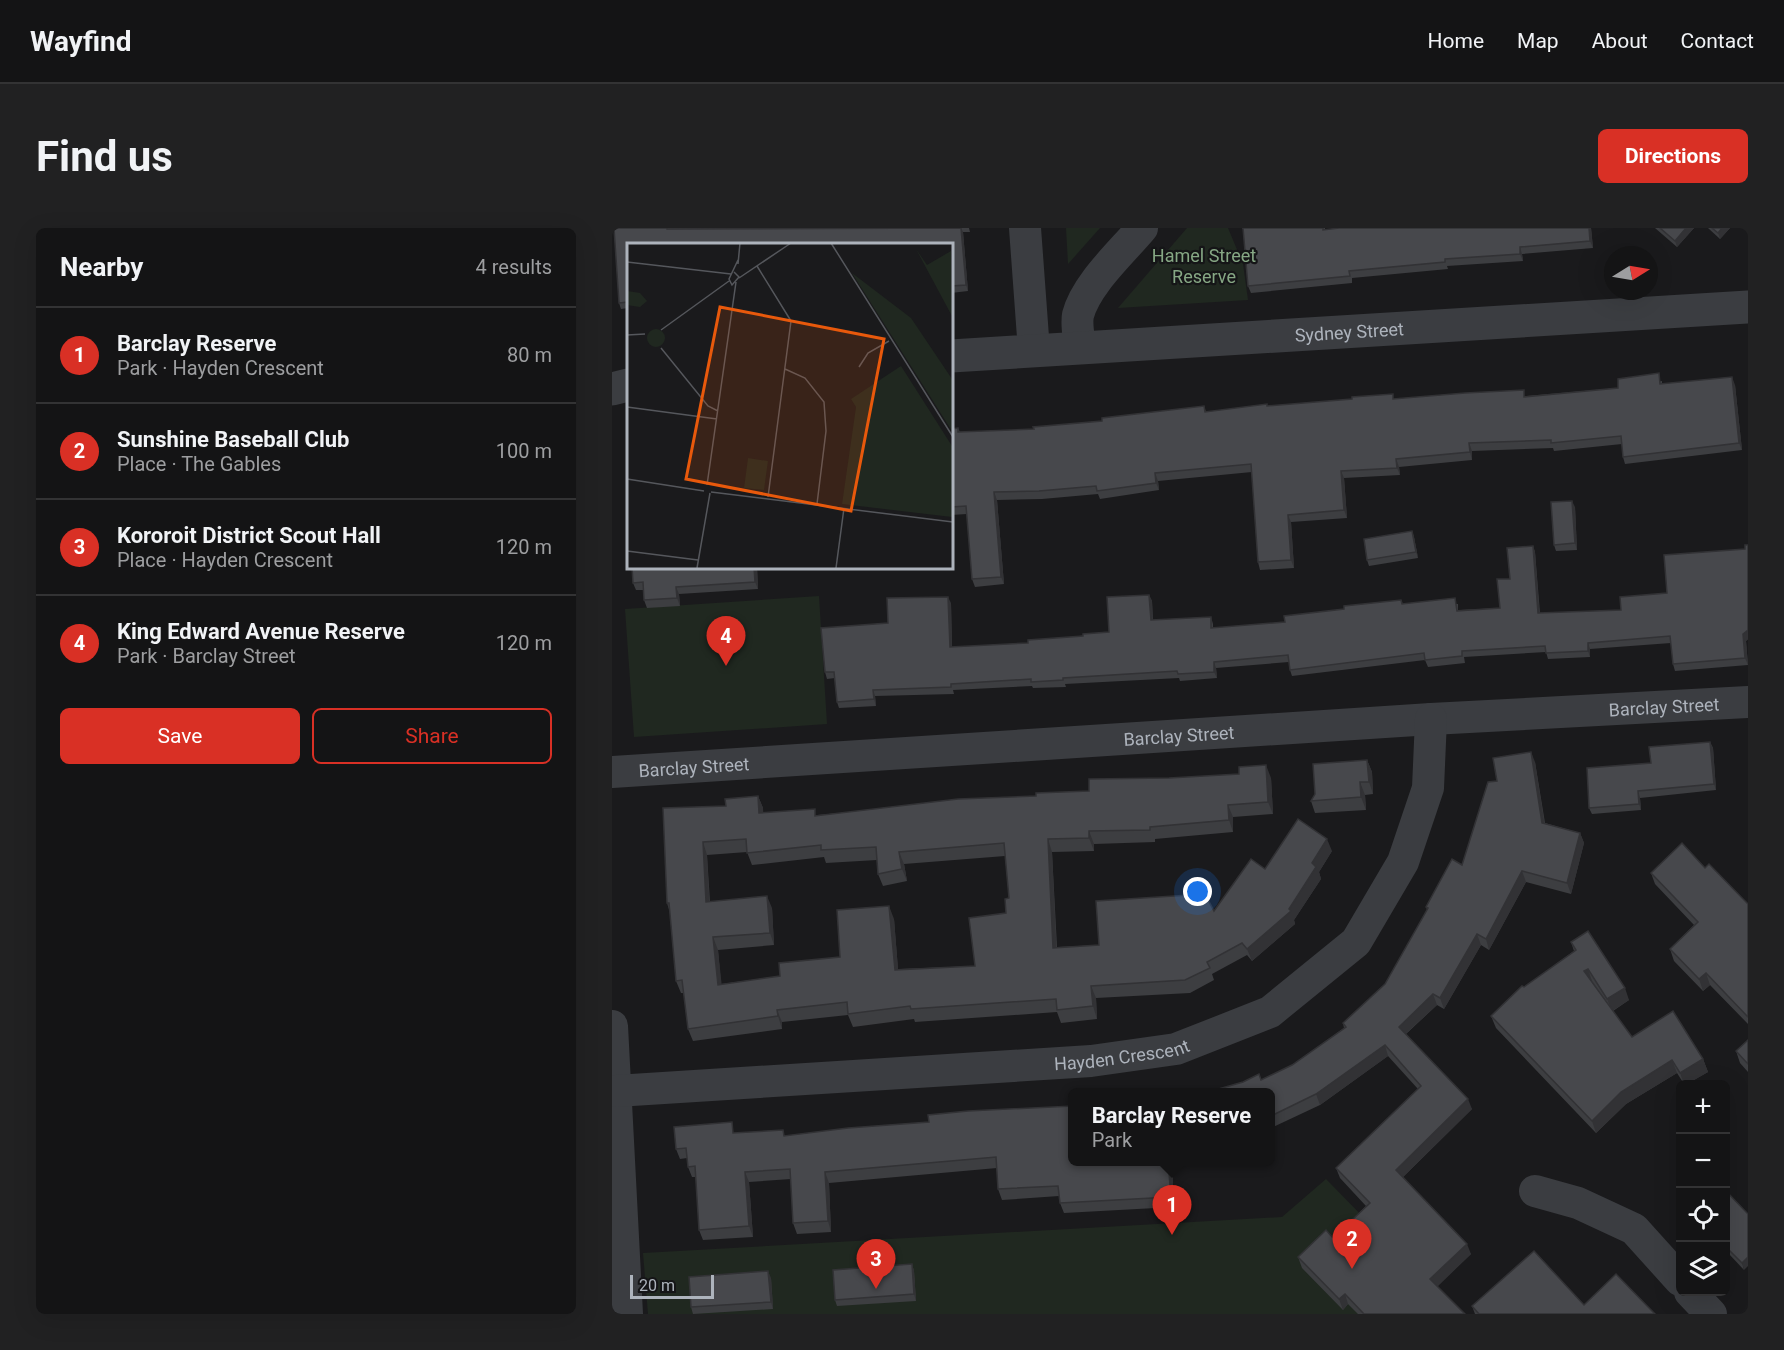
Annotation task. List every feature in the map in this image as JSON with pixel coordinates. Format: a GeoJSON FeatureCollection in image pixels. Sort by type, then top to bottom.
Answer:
{"type":"FeatureCollection","features":[{"type":"Feature","properties":{"kind":"street"},"geometry":{"type":"LineString","coordinates":[[1025,228],[1034,351]]}},
{"type":"Feature","properties":{"kind":"street"},"geometry":{"type":"LineString","coordinates":[[1080,348],[1078,317],[1087,294],[1142,228]]}},
{"type":"Feature","properties":{"kind":"street","name":"Sydney Street"},"geometry":{"type":"LineString","coordinates":[[952,356],[1748,306]]}},
{"type":"Feature","properties":{"kind":"street"},"geometry":{"type":"LineString","coordinates":[[612,367],[627,369]]}},
{"type":"Feature","properties":{"kind":"street"},"geometry":{"type":"LineString","coordinates":[[612,389],[627,385]]}},
{"type":"Feature","properties":{"kind":"street","name":"Barclay Street"},"geometry":{"type":"LineString","coordinates":[[612,772],[1431,719],[1748,702]]}},
{"type":"Feature","properties":{"kind":"street","name":"Hayden Crescent"},"geometry":{"type":"LineString","coordinates":[[616,1091],[1091,1061],[1176,1049],[1270,1012],[1356,942],[1403,862],[1428,788],[1431,719]]}},
{"type":"Feature","properties":{"kind":"street"},"geometry":{"type":"LineString","coordinates":[[612,1026],[616,1091],[618,1268],[627,1314]]}},
{"type":"Feature","properties":{"kind":"street"},"geometry":{"type":"LineString","coordinates":[[1535,1191],[1578,1203],[1634,1228],[1676,1275]]}},
{"type":"Feature","properties":{"kind":"street"},"geometry":{"type":"LineString","coordinates":[[1694,1296],[1711,1314]]}},
{"type":"Feature","properties":{"kind":"green space"},"geometry":{"type":"Polygon","coordinates":[[[1066,228],[1100,228],[1068,264],[1066,228]]]}},
{"type":"Feature","properties":{"kind":"green space","name":"Hamel Street Reserve"},"geometry":{"type":"Polygon","coordinates":[[[1187,228],[1228,228],[1243,264],[1248,300],[1118,308],[1187,228]]]}},
{"type":"Feature","properties":{"kind":"green space"},"geometry":{"type":"Polygon","coordinates":[[[819,596],[827,724],[634,737],[625,609],[819,596]]]}},
{"type":"Feature","properties":{"kind":"green space"},"geometry":{"type":"Polygon","coordinates":[[[1326,1179],[1458,1314],[648,1314],[643,1253],[1282,1217],[1326,1179]]]}},
{"type":"Feature","properties":{"kind":"building"},"geometry":{"type":"Polygon","coordinates":[[[614,228],[961,228],[966,285],[952,286],[952,243],[627,243],[627,302],[619,303],[614,228]]]}},
{"type":"Feature","properties":{"kind":"building"},"geometry":{"type":"Polygon","coordinates":[[[1243,228],[1323,228],[1323,230],[1339,228],[1589,228],[1590,241],[1520,247],[1520,254],[1445,259],[1445,262],[1349,271],[1350,276],[1248,286],[1243,228]]]}},
{"type":"Feature","properties":{"kind":"building"},"geometry":{"type":"Polygon","coordinates":[[[1660,228],[1686,228],[1675,241],[1660,228]]]}},
{"type":"Feature","properties":{"kind":"building"},"geometry":{"type":"Polygon","coordinates":[[[1712,228],[1722,228],[1718,233],[1712,228]]]}},
{"type":"Feature","properties":{"kind":"building"},"geometry":{"type":"Polygon","coordinates":[[[1659,373],[1660,384],[1732,377],[1739,443],[1623,457],[1621,436],[1551,443],[1551,440],[1469,443],[1470,452],[1396,459],[1397,468],[1341,471],[1344,510],[1288,515],[1291,560],[1258,562],[1251,464],[1155,473],[1156,483],[1097,491],[1096,486],[994,492],[1001,577],[972,579],[966,506],[952,507],[952,429],[958,428],[958,432],[1034,429],[1033,427],[1102,421],[1102,418],[1204,406],[1205,412],[1267,404],[1267,406],[1393,394],[1393,399],[1524,390],[1524,397],[1618,388],[1618,379],[1659,373]]]}},
{"type":"Feature","properties":{"kind":"building"},"geometry":{"type":"Polygon","coordinates":[[[1572,501],[1575,543],[1554,545],[1551,502],[1572,501]]]}},
{"type":"Feature","properties":{"kind":"building"},"geometry":{"type":"Polygon","coordinates":[[[1412,531],[1416,552],[1367,560],[1364,539],[1412,531]]]}},
{"type":"Feature","properties":{"kind":"building"},"geometry":{"type":"Polygon","coordinates":[[[1745,545],[1748,545],[1748,630],[1743,634],[1745,658],[1673,664],[1670,636],[1588,643],[1588,651],[1546,653],[1545,646],[1462,651],[1462,656],[1425,660],[1424,653],[1290,670],[1288,655],[1214,662],[1214,672],[1178,674],[1177,671],[1031,682],[1031,679],[951,684],[951,687],[873,690],[874,699],[837,702],[834,672],[825,672],[821,628],[888,623],[887,598],[948,597],[950,647],[1028,643],[1028,640],[1109,632],[1107,597],[1149,595],[1151,620],[1211,617],[1211,628],[1285,622],[1284,616],[1401,600],[1402,604],[1455,598],[1457,611],[1500,608],[1497,579],[1510,579],[1507,548],[1533,546],[1538,613],[1621,610],[1620,597],[1667,593],[1664,555],[1745,549],[1745,545]]]}},
{"type":"Feature","properties":{"kind":"building"},"geometry":{"type":"Polygon","coordinates":[[[632,568],[754,568],[755,582],[676,587],[677,598],[644,600],[643,582],[633,583],[632,568]]]}},
{"type":"Feature","properties":{"kind":"building"},"geometry":{"type":"Polygon","coordinates":[[[1710,742],[1714,784],[1638,791],[1639,804],[1589,808],[1587,768],[1651,763],[1649,747],[1710,742]]]}},
{"type":"Feature","properties":{"kind":"building"},"geometry":{"type":"Polygon","coordinates":[[[1531,752],[1542,823],[1580,833],[1567,883],[1522,871],[1486,939],[1477,934],[1440,998],[1433,994],[1399,1027],[1468,1099],[1396,1170],[1467,1244],[1430,1279],[1465,1314],[1364,1314],[1345,1294],[1339,1299],[1298,1257],[1326,1230],[1333,1238],[1370,1203],[1336,1168],[1421,1086],[1385,1045],[1316,1094],[1275,1114],[1275,1088],[1222,1088],[1243,1082],[1259,1074],[1261,1080],[1292,1065],[1346,1027],[1343,1023],[1385,984],[1428,908],[1426,907],[1452,859],[1462,865],[1488,782],[1497,781],[1493,758],[1531,752]]]}},
{"type":"Feature","properties":{"kind":"building"},"geometry":{"type":"Polygon","coordinates":[[[1367,760],[1369,782],[1360,782],[1361,797],[1311,801],[1315,794],[1313,764],[1367,760]]]}},
{"type":"Feature","properties":{"kind":"building"},"geometry":{"type":"Polygon","coordinates":[[[1266,765],[1268,802],[1228,805],[1229,820],[1150,827],[1150,830],[1089,831],[1089,838],[1048,839],[1053,948],[1099,945],[1096,901],[1205,894],[1214,911],[1251,859],[1265,869],[1298,819],[1327,839],[1312,863],[1316,867],[1289,909],[1291,911],[1247,949],[1242,943],[1207,962],[1210,968],[1185,980],[1091,986],[1093,1006],[1057,1010],[1056,999],[911,1009],[910,1006],[848,1014],[847,1002],[777,1010],[778,1016],[688,1029],[682,980],[676,981],[669,903],[667,903],[663,808],[726,806],[725,799],[758,796],[759,813],[815,809],[815,816],[958,799],[1089,791],[1089,779],[1239,774],[1239,767],[1266,765]],[[746,839],[703,842],[706,902],[767,896],[770,933],[713,937],[718,985],[780,976],[779,963],[840,957],[837,910],[889,906],[895,970],[975,966],[969,918],[1006,913],[1005,899],[1009,898],[1004,843],[899,852],[902,869],[878,874],[876,847],[821,850],[821,845],[747,853],[746,839]]]}},
{"type":"Feature","properties":{"kind":"building"},"geometry":{"type":"Polygon","coordinates":[[[1682,843],[1705,868],[1709,864],[1748,904],[1748,1017],[1706,973],[1699,979],[1670,949],[1698,922],[1651,873],[1682,843]]]}},
{"type":"Feature","properties":{"kind":"building"},"geometry":{"type":"Polygon","coordinates":[[[1588,931],[1625,988],[1607,999],[1588,969],[1584,971],[1632,1037],[1673,1011],[1703,1059],[1680,1073],[1672,1060],[1621,1092],[1592,1121],[1491,1016],[1522,986],[1524,987],[1576,950],[1571,942],[1588,931]]]}},
{"type":"Feature","properties":{"kind":"building"},"geometry":{"type":"Polygon","coordinates":[[[1748,1040],[1748,1064],[1736,1051],[1748,1040]]]}},
{"type":"Feature","properties":{"kind":"building"},"geometry":{"type":"Polygon","coordinates":[[[1068,1106],[1068,1166],[1168,1166],[1171,1197],[1060,1203],[1058,1186],[998,1189],[996,1157],[825,1172],[828,1221],[793,1223],[790,1169],[745,1172],[749,1226],[699,1230],[695,1166],[688,1167],[686,1148],[676,1149],[674,1127],[732,1122],[733,1133],[783,1130],[784,1136],[848,1128],[929,1122],[928,1115],[1068,1106]]]}},
{"type":"Feature","properties":{"kind":"building"},"geometry":{"type":"Polygon","coordinates":[[[1730,1195],[1748,1214],[1748,1257],[1742,1263],[1730,1251],[1730,1195]]]}},
{"type":"Feature","properties":{"kind":"building"},"geometry":{"type":"Polygon","coordinates":[[[1534,1251],[1584,1305],[1616,1274],[1655,1314],[1479,1314],[1472,1306],[1534,1251]]]}},
{"type":"Feature","properties":{"kind":"building"},"geometry":{"type":"Polygon","coordinates":[[[912,1264],[914,1294],[835,1300],[833,1270],[912,1264]]]}},
{"type":"Feature","properties":{"kind":"building"},"geometry":{"type":"Polygon","coordinates":[[[768,1271],[771,1302],[691,1307],[689,1277],[768,1271]]]}},
{"type":"Feature","properties":{"kind":"place","name":"King Edward Avenue Reserve"},"geometry":{"type":"Point","coordinates":[726,666]}},
{"type":"Feature","properties":{"kind":"place","name":"Barclay Reserve"},"geometry":{"type":"Point","coordinates":[1172,1235]}},
{"type":"Feature","properties":{"kind":"place","name":"Sunshine Baseball Club"},"geometry":{"type":"Point","coordinates":[1352,1269]}},
{"type":"Feature","properties":{"kind":"place","name":"Kororoit District Scout Hall"},"geometry":{"type":"Point","coordinates":[876,1289]}}]}
